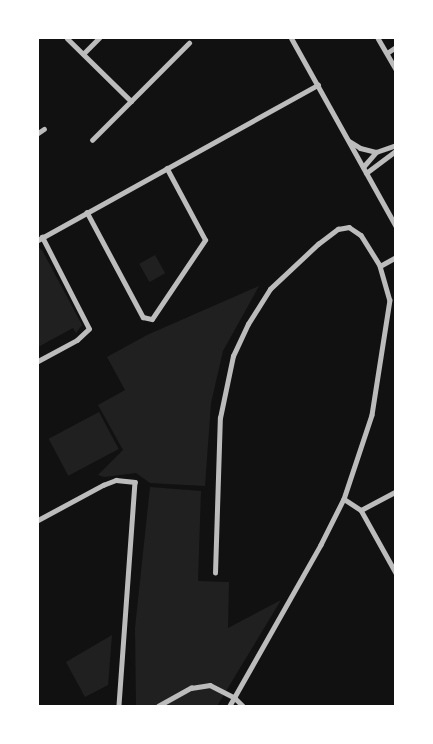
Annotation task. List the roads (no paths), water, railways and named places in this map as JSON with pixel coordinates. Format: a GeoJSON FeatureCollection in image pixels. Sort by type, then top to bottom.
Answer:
{"type":"FeatureCollection","features":[{"type":"Feature","properties":{"kind":"street"},"geometry":{"type":"LineString","coordinates":[[67,38],[131,100]]}},
{"type":"Feature","properties":{"kind":"street"},"geometry":{"type":"LineString","coordinates":[[83,54],[100,38]]}},
{"type":"Feature","properties":{"kind":"street"},"geometry":{"type":"LineString","coordinates":[[291,38],[396,227]]}},
{"type":"Feature","properties":{"kind":"street"},"geometry":{"type":"LineString","coordinates":[[378,38],[396,69]]}},
{"type":"Feature","properties":{"kind":"street"},"geometry":{"type":"LineString","coordinates":[[92,140],[189,43]]}},
{"type":"Feature","properties":{"kind":"street"},"geometry":{"type":"LineString","coordinates":[[387,53],[396,47]]}},
{"type":"Feature","properties":{"kind":"street"},"geometry":{"type":"LineString","coordinates":[[38,362],[77,340],[89,329],[40,239],[318,85]]}},
{"type":"Feature","properties":{"kind":"street"},"geometry":{"type":"LineString","coordinates":[[38,133],[44,129]]}},
{"type":"Feature","properties":{"kind":"street"},"geometry":{"type":"LineString","coordinates":[[348,140],[360,148],[376,152],[396,145]]}},
{"type":"Feature","properties":{"kind":"street"},"geometry":{"type":"LineString","coordinates":[[364,170],[396,150]]}},
{"type":"Feature","properties":{"kind":"street"},"geometry":{"type":"LineString","coordinates":[[364,170],[376,152]]}},
{"type":"Feature","properties":{"kind":"street"},"geometry":{"type":"LineString","coordinates":[[87,212],[144,317],[148,320],[156,316],[205,240],[167,169]]}},
{"type":"Feature","properties":{"kind":"street"},"geometry":{"type":"LineString","coordinates":[[215,573],[220,418],[234,356],[248,324],[276,282],[295,262],[338,229],[349,227],[356,230],[380,266],[390,300],[388,324],[372,415],[344,499],[322,545],[230,706]]}},
{"type":"Feature","properties":{"kind":"street"},"geometry":{"type":"LineString","coordinates":[[380,266],[396,257]]}},
{"type":"Feature","properties":{"kind":"street"},"geometry":{"type":"LineString","coordinates":[[38,520],[103,485],[116,480],[135,482],[119,706]]}},
{"type":"Feature","properties":{"kind":"street"},"geometry":{"type":"LineString","coordinates":[[361,510],[396,491]]}},
{"type":"Feature","properties":{"kind":"street"},"geometry":{"type":"LineString","coordinates":[[344,499],[361,510],[396,573]]}},
{"type":"Feature","properties":{"kind":"street"},"geometry":{"type":"LineString","coordinates":[[158,706],[202,685],[218,688],[235,698],[243,706]]}}]}
